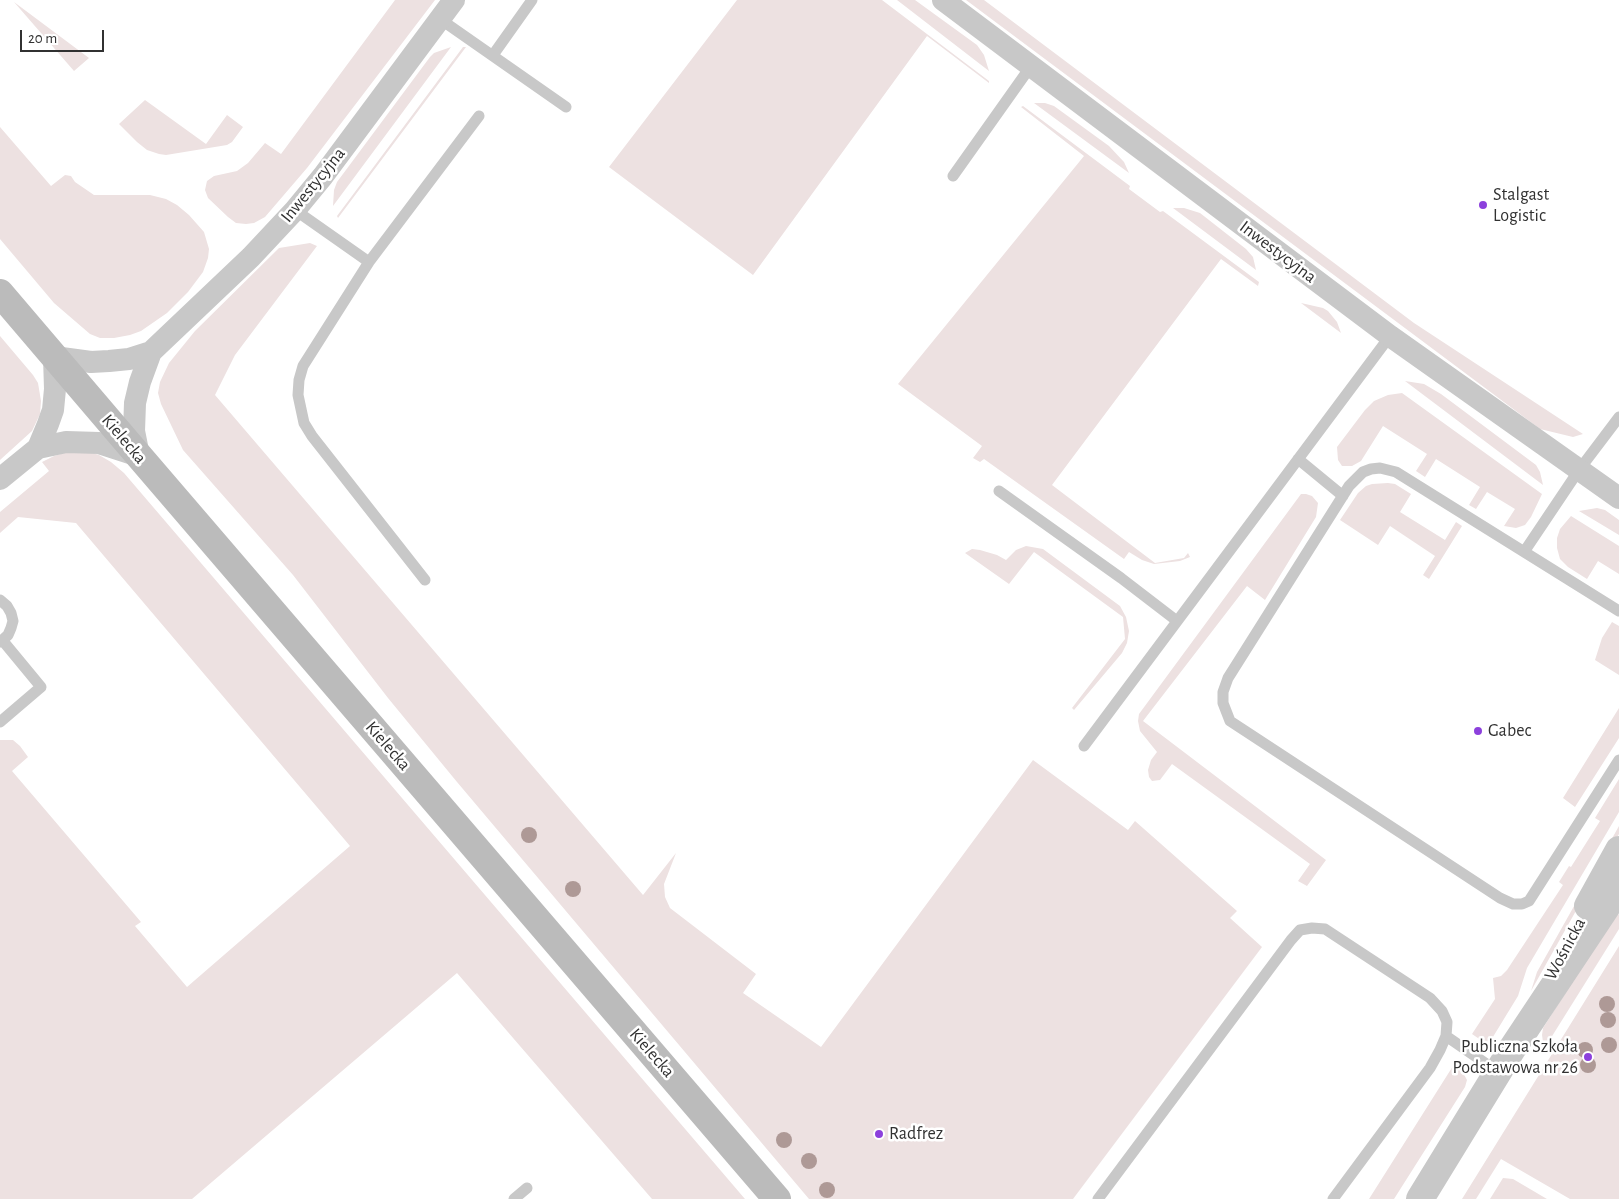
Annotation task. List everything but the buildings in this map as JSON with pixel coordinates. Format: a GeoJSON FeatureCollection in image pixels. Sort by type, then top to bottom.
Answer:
{"type":"FeatureCollection","features":[{"type":"Feature","properties":{"kind":"main road","name":"Kielecka"},"geometry":{"type":"LineString","coordinates":[[0,292],[777,1199]]}},
{"type":"Feature","properties":{"kind":"street","name":"Inwestycyjna"},"geometry":{"type":"LineString","coordinates":[[54,357],[91,362],[129,359],[151,352],[251,257],[295,210],[323,176],[454,0]]}},
{"type":"Feature","properties":{"kind":"street","name":"Inwestycyjna"},"geometry":{"type":"LineString","coordinates":[[942,0],[1390,336],[1619,498]]}},
{"type":"Feature","properties":{"kind":"street","name":"Inwestycyjna"},"geometry":{"type":"LineString","coordinates":[[139,456],[134,431],[135,403],[140,382],[151,352]]}},
{"type":"Feature","properties":{"kind":"street"},"geometry":{"type":"LineString","coordinates":[[38,448],[53,410],[56,389],[54,357]]}},
{"type":"Feature","properties":{"kind":"street"},"geometry":{"type":"LineString","coordinates":[[0,480],[38,448],[66,442],[99,443],[139,456]]}},
{"type":"Feature","properties":{"kind":"street","name":"Wośnicka"},"geometry":{"type":"LineString","coordinates":[[1420,1199],[1512,1049],[1613,892],[1619,850]]}},
{"type":"Feature","properties":{"kind":"lane"},"geometry":{"type":"LineString","coordinates":[[493,55],[532,0]]}},
{"type":"Feature","properties":{"kind":"lane"},"geometry":{"type":"LineString","coordinates":[[440,19],[566,107]]}},
{"type":"Feature","properties":{"kind":"lane"},"geometry":{"type":"LineString","coordinates":[[953,176],[1031,66]]}},
{"type":"Feature","properties":{"kind":"lane"},"geometry":{"type":"LineString","coordinates":[[425,580],[312,436],[300,412],[299,380],[303,366],[369,262],[479,116]]}},
{"type":"Feature","properties":{"kind":"lane"},"geometry":{"type":"LineString","coordinates":[[295,210],[369,262]]}},
{"type":"Feature","properties":{"kind":"lane"},"geometry":{"type":"LineString","coordinates":[[1084,746],[1390,336]]}},
{"type":"Feature","properties":{"kind":"lane"},"geometry":{"type":"LineString","coordinates":[[1524,552],[1579,470],[1619,417]]}},
{"type":"Feature","properties":{"kind":"lane"},"geometry":{"type":"LineString","coordinates":[[1298,459],[1343,496]]}},
{"type":"Feature","properties":{"kind":"lane"},"geometry":{"type":"LineString","coordinates":[[1619,612],[1396,472],[1388,469],[1371,469],[1363,472],[1356,478],[1343,496],[1228,678],[1223,692],[1223,703],[1230,721],[1500,898],[1513,904],[1522,904],[1530,901],[1619,760]]}},
{"type":"Feature","properties":{"kind":"lane"},"geometry":{"type":"LineString","coordinates":[[1000,491],[1122,578],[1177,621]]}},
{"type":"Feature","properties":{"kind":"lane"},"geometry":{"type":"LineString","coordinates":[[0,600],[8,606],[12,621],[12,628],[1,641],[42,687],[0,722]]}},
{"type":"Feature","properties":{"kind":"lane"},"geometry":{"type":"LineString","coordinates":[[1098,1199],[1291,940],[1300,930],[1325,928],[1430,998],[1442,1011],[1447,1022],[1446,1036],[1430,1068],[1333,1199]]}},
{"type":"Feature","properties":{"kind":"lane"},"geometry":{"type":"LineString","coordinates":[[1446,1036],[1498,1073]]}},
{"type":"Feature","properties":{"kind":"lane"},"geometry":{"type":"LineString","coordinates":[[514,1199],[526,1188]]}},
{"type":"Feature","properties":{"kind":"shaded area"},"geometry":{"type":"Polygon","coordinates":[[[395,0],[435,0],[307,168],[265,217],[254,223],[236,223],[208,198],[205,190],[207,181],[214,176],[237,171],[248,163],[265,143],[281,154],[395,0]]]}},
{"type":"Feature","properties":{"kind":"shaded area"},"geometry":{"type":"Polygon","coordinates":[[[737,0],[882,0],[989,81],[989,83],[927,36],[753,275],[609,167],[737,0]]]}},
{"type":"Feature","properties":{"kind":"shaded area"},"geometry":{"type":"Polygon","coordinates":[[[897,0],[915,0],[977,45],[984,55],[989,71],[897,0]]]}},
{"type":"Feature","properties":{"kind":"shaded area"},"geometry":{"type":"Polygon","coordinates":[[[966,0],[984,0],[1414,323],[1583,434],[1573,437],[1540,429],[966,0]]]}},
{"type":"Feature","properties":{"kind":"shaded area"},"geometry":{"type":"Polygon","coordinates":[[[14,2],[89,58],[74,71],[14,2]]]}},
{"type":"Feature","properties":{"kind":"shaded area"},"geometry":{"type":"Polygon","coordinates":[[[451,47],[333,206],[334,190],[337,182],[430,57],[434,53],[451,47]]]}},
{"type":"Feature","properties":{"kind":"shaded area"},"geometry":{"type":"Polygon","coordinates":[[[463,47],[466,47],[338,218],[337,216],[463,47]]]}},
{"type":"Feature","properties":{"kind":"shaded area"},"geometry":{"type":"Polygon","coordinates":[[[145,100],[206,144],[227,115],[243,127],[232,142],[227,145],[166,155],[159,154],[147,150],[119,124],[145,100]]]}},
{"type":"Feature","properties":{"kind":"shaded area"},"geometry":{"type":"Polygon","coordinates":[[[1034,103],[1045,103],[1054,106],[1109,146],[1124,162],[1129,173],[1034,103]]]}},
{"type":"Feature","properties":{"kind":"shaded area"},"geometry":{"type":"Polygon","coordinates":[[[1023,106],[1130,186],[1129,189],[1160,212],[1163,211],[1259,282],[1258,286],[1221,259],[1052,485],[1155,563],[1184,558],[1188,553],[1190,557],[1180,561],[1154,564],[1142,560],[1129,552],[1124,559],[984,459],[980,462],[973,458],[982,446],[898,384],[1084,156],[1021,107],[1023,106]]]}},
{"type":"Feature","properties":{"kind":"shaded area"},"geometry":{"type":"Polygon","coordinates":[[[0,127],[51,186],[65,175],[71,176],[75,182],[94,195],[150,195],[166,199],[189,215],[204,232],[209,249],[203,272],[188,292],[167,313],[141,331],[114,338],[100,338],[90,334],[54,303],[0,239],[0,127]]]}},
{"type":"Feature","properties":{"kind":"shaded area"},"geometry":{"type":"Polygon","coordinates":[[[1173,208],[1184,208],[1200,213],[1246,249],[1253,257],[1256,270],[1173,208]]]}},
{"type":"Feature","properties":{"kind":"shaded area"},"geometry":{"type":"Polygon","coordinates":[[[310,243],[317,246],[235,355],[215,395],[643,895],[676,853],[664,884],[665,897],[670,908],[756,974],[743,993],[821,1047],[1033,760],[1128,830],[1135,821],[1237,911],[1230,918],[1262,947],[1073,1199],[809,1199],[457,782],[388,698],[293,575],[183,450],[161,404],[158,393],[160,382],[169,363],[195,331],[279,248],[310,243]]]}},
{"type":"Feature","properties":{"kind":"shaded area"},"geometry":{"type":"Polygon","coordinates":[[[1301,303],[1328,311],[1337,322],[1341,333],[1301,303]]]}},
{"type":"Feature","properties":{"kind":"shaded area"},"geometry":{"type":"Polygon","coordinates":[[[0,336],[33,375],[38,383],[41,401],[40,414],[32,431],[0,460],[0,336]]]}},
{"type":"Feature","properties":{"kind":"shaded area"},"geometry":{"type":"Polygon","coordinates":[[[1405,381],[1424,384],[1441,394],[1536,465],[1543,485],[1405,381]]]}},
{"type":"Feature","properties":{"kind":"shaded area"},"geometry":{"type":"Polygon","coordinates":[[[1402,393],[1542,494],[1525,525],[1516,528],[1504,526],[1515,509],[1487,492],[1476,509],[1469,505],[1480,487],[1436,459],[1425,477],[1416,471],[1427,454],[1383,426],[1361,461],[1352,466],[1342,466],[1338,460],[1337,447],[1365,410],[1374,401],[1388,395],[1402,393]]]}},
{"type":"Feature","properties":{"kind":"shaded area"},"geometry":{"type":"Polygon","coordinates":[[[71,451],[87,451],[99,455],[124,473],[745,1199],[652,1199],[457,973],[192,1199],[0,1199],[0,740],[13,740],[20,746],[28,757],[12,771],[141,922],[135,926],[187,987],[350,846],[76,523],[18,517],[0,533],[0,512],[49,471],[42,462],[71,451]]]}},
{"type":"Feature","properties":{"kind":"shaded area"},"geometry":{"type":"Polygon","coordinates":[[[1395,484],[1411,494],[1400,512],[1445,540],[1456,522],[1462,526],[1429,579],[1423,575],[1435,556],[1390,526],[1378,545],[1340,520],[1358,493],[1366,486],[1395,484]]]}},
{"type":"Feature","properties":{"kind":"shaded area"},"geometry":{"type":"Polygon","coordinates":[[[1301,494],[1312,496],[1318,503],[1316,517],[1265,600],[1247,586],[1143,721],[1326,860],[1307,886],[1298,881],[1310,864],[1172,764],[1160,780],[1152,781],[1148,770],[1151,760],[1157,752],[1140,731],[1138,721],[1139,714],[1301,494]]]}},
{"type":"Feature","properties":{"kind":"shaded area"},"geometry":{"type":"Polygon","coordinates":[[[1597,508],[1605,510],[1619,520],[1619,535],[1579,511],[1597,508]]]}},
{"type":"Feature","properties":{"kind":"shaded area"},"geometry":{"type":"Polygon","coordinates":[[[1571,516],[1619,546],[1619,574],[1598,561],[1587,579],[1568,567],[1560,559],[1557,538],[1560,529],[1571,516]]]}},
{"type":"Feature","properties":{"kind":"shaded area"},"geometry":{"type":"Polygon","coordinates":[[[1026,546],[1043,549],[1120,606],[1126,617],[1129,631],[1127,643],[1122,653],[1074,710],[1072,708],[1125,639],[1123,617],[1034,552],[1009,584],[965,553],[972,549],[980,550],[1006,560],[1016,550],[1026,546]]]}},
{"type":"Feature","properties":{"kind":"shaded area"},"geometry":{"type":"Polygon","coordinates":[[[1612,622],[1619,626],[1619,675],[1595,660],[1602,638],[1612,622]]]}},
{"type":"Feature","properties":{"kind":"shaded area"},"geometry":{"type":"Polygon","coordinates":[[[1619,708],[1619,738],[1575,807],[1563,798],[1619,708]]]}},
{"type":"Feature","properties":{"kind":"shaded area"},"geometry":{"type":"Polygon","coordinates":[[[1619,779],[1619,812],[1527,968],[1518,996],[1488,1045],[1472,1034],[1495,999],[1493,978],[1501,976],[1507,970],[1563,885],[1559,882],[1569,866],[1571,867],[1600,821],[1595,818],[1619,779]]]}},
{"type":"Feature","properties":{"kind":"shaded area"},"geometry":{"type":"Polygon","coordinates":[[[1619,826],[1619,834],[1531,991],[1537,972],[1619,826]]]}},
{"type":"Feature","properties":{"kind":"shaded area"},"geometry":{"type":"Polygon","coordinates":[[[1619,914],[1619,929],[1544,1049],[1543,1028],[1613,918],[1619,914]]]}},
{"type":"Feature","properties":{"kind":"shaded area","name":"Publiczna Szkoła Podstawowa nr 26"},"geometry":{"type":"Polygon","coordinates":[[[1619,946],[1619,1199],[1570,1199],[1501,1159],[1476,1199],[1462,1199],[1619,946]]]}},
{"type":"Feature","properties":{"kind":"shaded area"},"geometry":{"type":"Polygon","coordinates":[[[1453,1066],[1461,1069],[1467,1080],[1465,1087],[1394,1199],[1369,1199],[1453,1066]]]}},
{"type":"Feature","properties":{"kind":"shaded area"},"geometry":{"type":"Polygon","coordinates":[[[1503,1178],[1513,1179],[1547,1199],[1490,1199],[1503,1178]]]}},
{"type":"Feature","properties":{"kind":"place","name":"Stalgast Logistic"},"geometry":{"type":"Point","coordinates":[1483,205]}},
{"type":"Feature","properties":{"kind":"place","name":"Gabec"},"geometry":{"type":"Point","coordinates":[1478,731]}},
{"type":"Feature","properties":{"kind":"place","name":"Publiczna Szkoła Podstawowa nr 26"},"geometry":{"type":"Point","coordinates":[1588,1057]}},
{"type":"Feature","properties":{"kind":"place","name":"Radfrez"},"geometry":{"type":"Point","coordinates":[879,1134]}}]}
